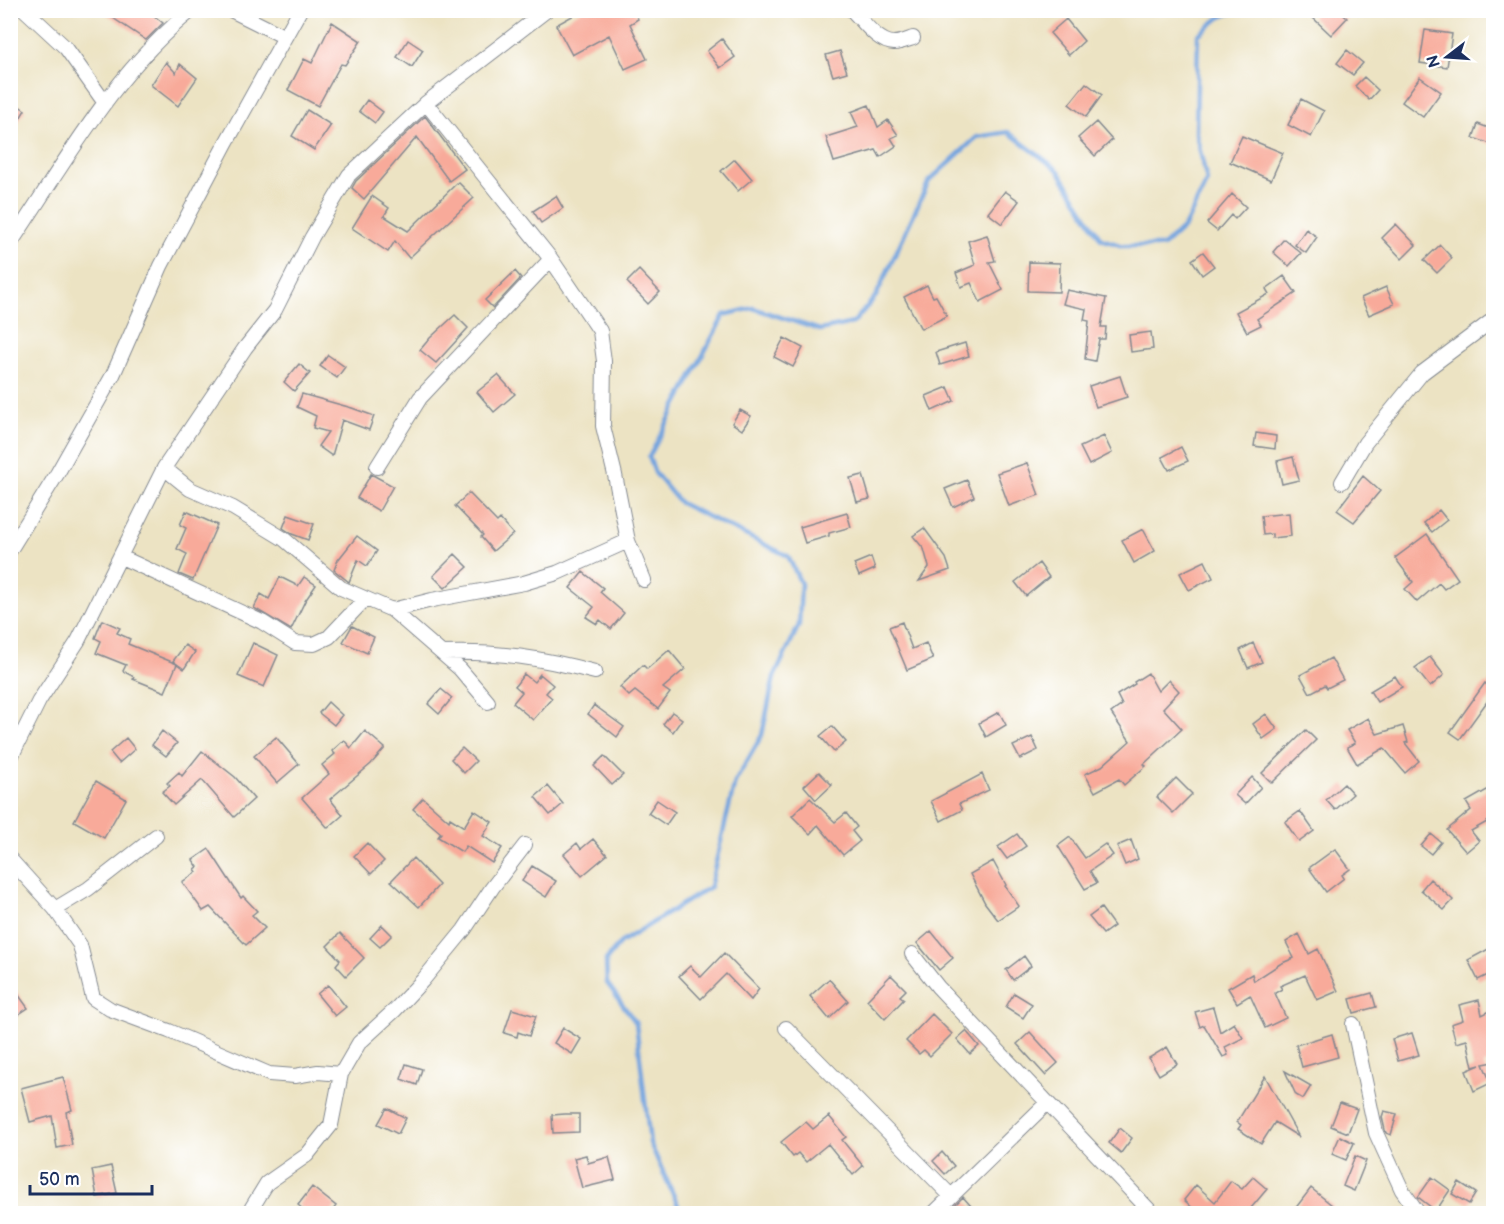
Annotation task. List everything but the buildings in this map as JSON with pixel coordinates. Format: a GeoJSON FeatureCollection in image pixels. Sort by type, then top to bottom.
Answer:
{"type":"FeatureCollection","features":[{"type":"Feature","properties":{"kind":"street"},"geometry":{"type":"LineString","coordinates":[[24,10],[66,48],[105,103]]}},
{"type":"Feature","properties":{"kind":"street"},"geometry":{"type":"LineString","coordinates":[[10,244],[70,150],[105,103],[170,28],[192,10]]}},
{"type":"Feature","properties":{"kind":"street"},"geometry":{"type":"LineString","coordinates":[[231,10],[285,36]]}},
{"type":"Feature","properties":{"kind":"street"},"geometry":{"type":"LineString","coordinates":[[10,550],[57,474],[112,375],[161,266],[300,10]]}},
{"type":"Feature","properties":{"kind":"street"},"geometry":{"type":"LineString","coordinates":[[10,759],[39,701],[78,641],[164,468],[245,348],[275,309],[312,237],[349,175],[426,103],[547,10]]}},
{"type":"Feature","properties":{"kind":"street"},"geometry":{"type":"LineString","coordinates":[[852,10],[887,42],[896,44],[913,38]]}},
{"type":"Feature","properties":{"kind":"street"},"geometry":{"type":"LineString","coordinates":[[426,103],[551,259],[600,331],[604,361],[603,426],[628,541],[644,580]]}},
{"type":"Feature","properties":{"kind":"street"},"geometry":{"type":"LineString","coordinates":[[377,467],[420,398],[551,259]]}},
{"type":"Feature","properties":{"kind":"street"},"geometry":{"type":"LineString","coordinates":[[1342,482],[1365,443],[1422,373],[1494,320]]}},
{"type":"Feature","properties":{"kind":"street"},"geometry":{"type":"LineString","coordinates":[[164,468],[190,489],[233,508],[284,539],[341,588],[392,610],[460,669],[488,702]]}},
{"type":"Feature","properties":{"kind":"street"},"geometry":{"type":"LineString","coordinates":[[392,610],[524,583],[558,573],[628,541]]}},
{"type":"Feature","properties":{"kind":"street"},"geometry":{"type":"LineString","coordinates":[[121,557],[262,622],[295,643],[314,644],[329,637],[365,599]]}},
{"type":"Feature","properties":{"kind":"street"},"geometry":{"type":"LineString","coordinates":[[442,653],[509,654],[595,672]]}},
{"type":"Feature","properties":{"kind":"street"},"geometry":{"type":"LineString","coordinates":[[55,909],[88,889],[156,836]]}},
{"type":"Feature","properties":{"kind":"street"},"geometry":{"type":"LineString","coordinates":[[248,1214],[267,1183],[307,1155],[331,1125],[341,1074],[359,1043],[394,1010],[464,930],[525,845]]}},
{"type":"Feature","properties":{"kind":"street"},"geometry":{"type":"LineString","coordinates":[[10,859],[55,909],[80,945],[93,998],[110,1009],[169,1031],[269,1074],[295,1076],[318,1072],[341,1074]]}},
{"type":"Feature","properties":{"kind":"street"},"geometry":{"type":"LineString","coordinates":[[912,954],[938,987],[1145,1211]]}},
{"type":"Feature","properties":{"kind":"street"},"geometry":{"type":"LineString","coordinates":[[1353,1024],[1376,1133],[1402,1190],[1419,1214]]}},
{"type":"Feature","properties":{"kind":"street"},"geometry":{"type":"LineString","coordinates":[[786,1028],[951,1196]]}},
{"type":"Feature","properties":{"kind":"street"},"geometry":{"type":"LineString","coordinates":[[933,1214],[1047,1103]]}},
{"type":"Feature","properties":{"kind":"waterway"},"geometry":{"type":"LineString","coordinates":[[682,1214],[650,1143],[636,1023],[607,983],[606,960],[620,943],[710,887],[735,782],[762,735],[774,677],[799,625],[801,584],[788,556],[680,503],[655,473],[649,457],[724,315],[753,308],[820,330],[853,323],[876,296],[929,181],[977,137],[1008,132],[1058,170],[1101,239],[1123,246],[1163,246],[1185,226],[1207,181],[1196,134],[1198,35],[1219,18],[1238,10]]}}]}
